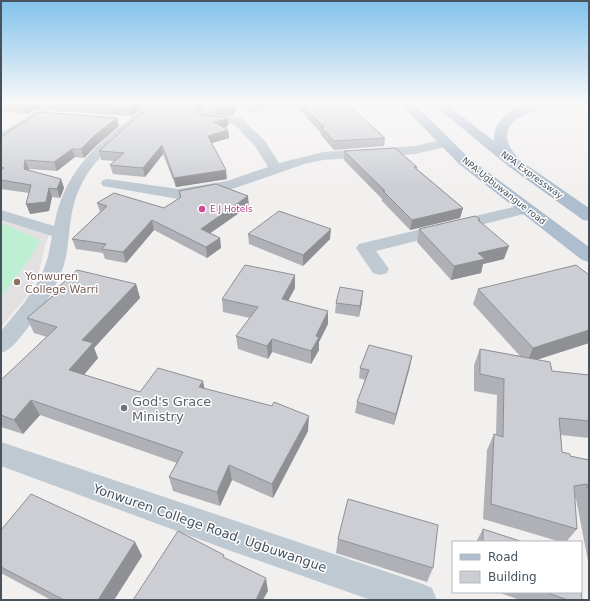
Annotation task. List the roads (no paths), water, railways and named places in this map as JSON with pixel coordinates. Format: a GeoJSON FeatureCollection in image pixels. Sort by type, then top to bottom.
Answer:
{"type":"FeatureCollection","features":[{"type":"Feature","properties":{"kind":"main road","name":"NPA-Ugbuwangue road"},"geometry":{"type":"LineString","coordinates":[[433,131],[464,161],[589,256]]}},
{"type":"Feature","properties":{"kind":"main road","name":"NPA Expressway"},"geometry":{"type":"LineString","coordinates":[[473,131],[513,163],[589,216]]}},
{"type":"Feature","properties":{"kind":"main road"},"geometry":{"type":"LineString","coordinates":[[500,131],[501,143],[513,163]]}},
{"type":"Feature","properties":{"kind":"street"},"geometry":{"type":"LineString","coordinates":[[1,138],[11,131]]}},
{"type":"Feature","properties":{"kind":"street"},"geometry":{"type":"LineString","coordinates":[[1,345],[32,308],[54,268],[67,198],[74,182],[88,163],[117,131]]}},
{"type":"Feature","properties":{"kind":"street"},"geometry":{"type":"LineString","coordinates":[[248,131],[260,144],[276,169]]}},
{"type":"Feature","properties":{"kind":"street"},"geometry":{"type":"LineString","coordinates":[[108,183],[178,194],[230,185],[300,161],[323,156],[415,150],[444,142]]}},
{"type":"Feature","properties":{"kind":"street"},"geometry":{"type":"LineString","coordinates":[[380,269],[365,248],[526,209]]}},
{"type":"Feature","properties":{"kind":"street"},"geometry":{"type":"LineString","coordinates":[[1,214],[19,221],[61,232]]}},
{"type":"Feature","properties":{"kind":"street","name":"Yonwuren College Road, Ugbuwangue"},"geometry":{"type":"LineString","coordinates":[[1,454],[231,536],[420,600]]}},
{"type":"Feature","properties":{"kind":"place","name":"E J Hotels"},"geometry":{"type":"Point","coordinates":[202,209]}},
{"type":"Feature","properties":{"kind":"place","name":"Yonwuren College Warri"},"geometry":{"type":"Point","coordinates":[17,282]}},
{"type":"Feature","properties":{"kind":"place","name":"God's Grace Ministry"},"geometry":{"type":"Point","coordinates":[124,408]}}]}
